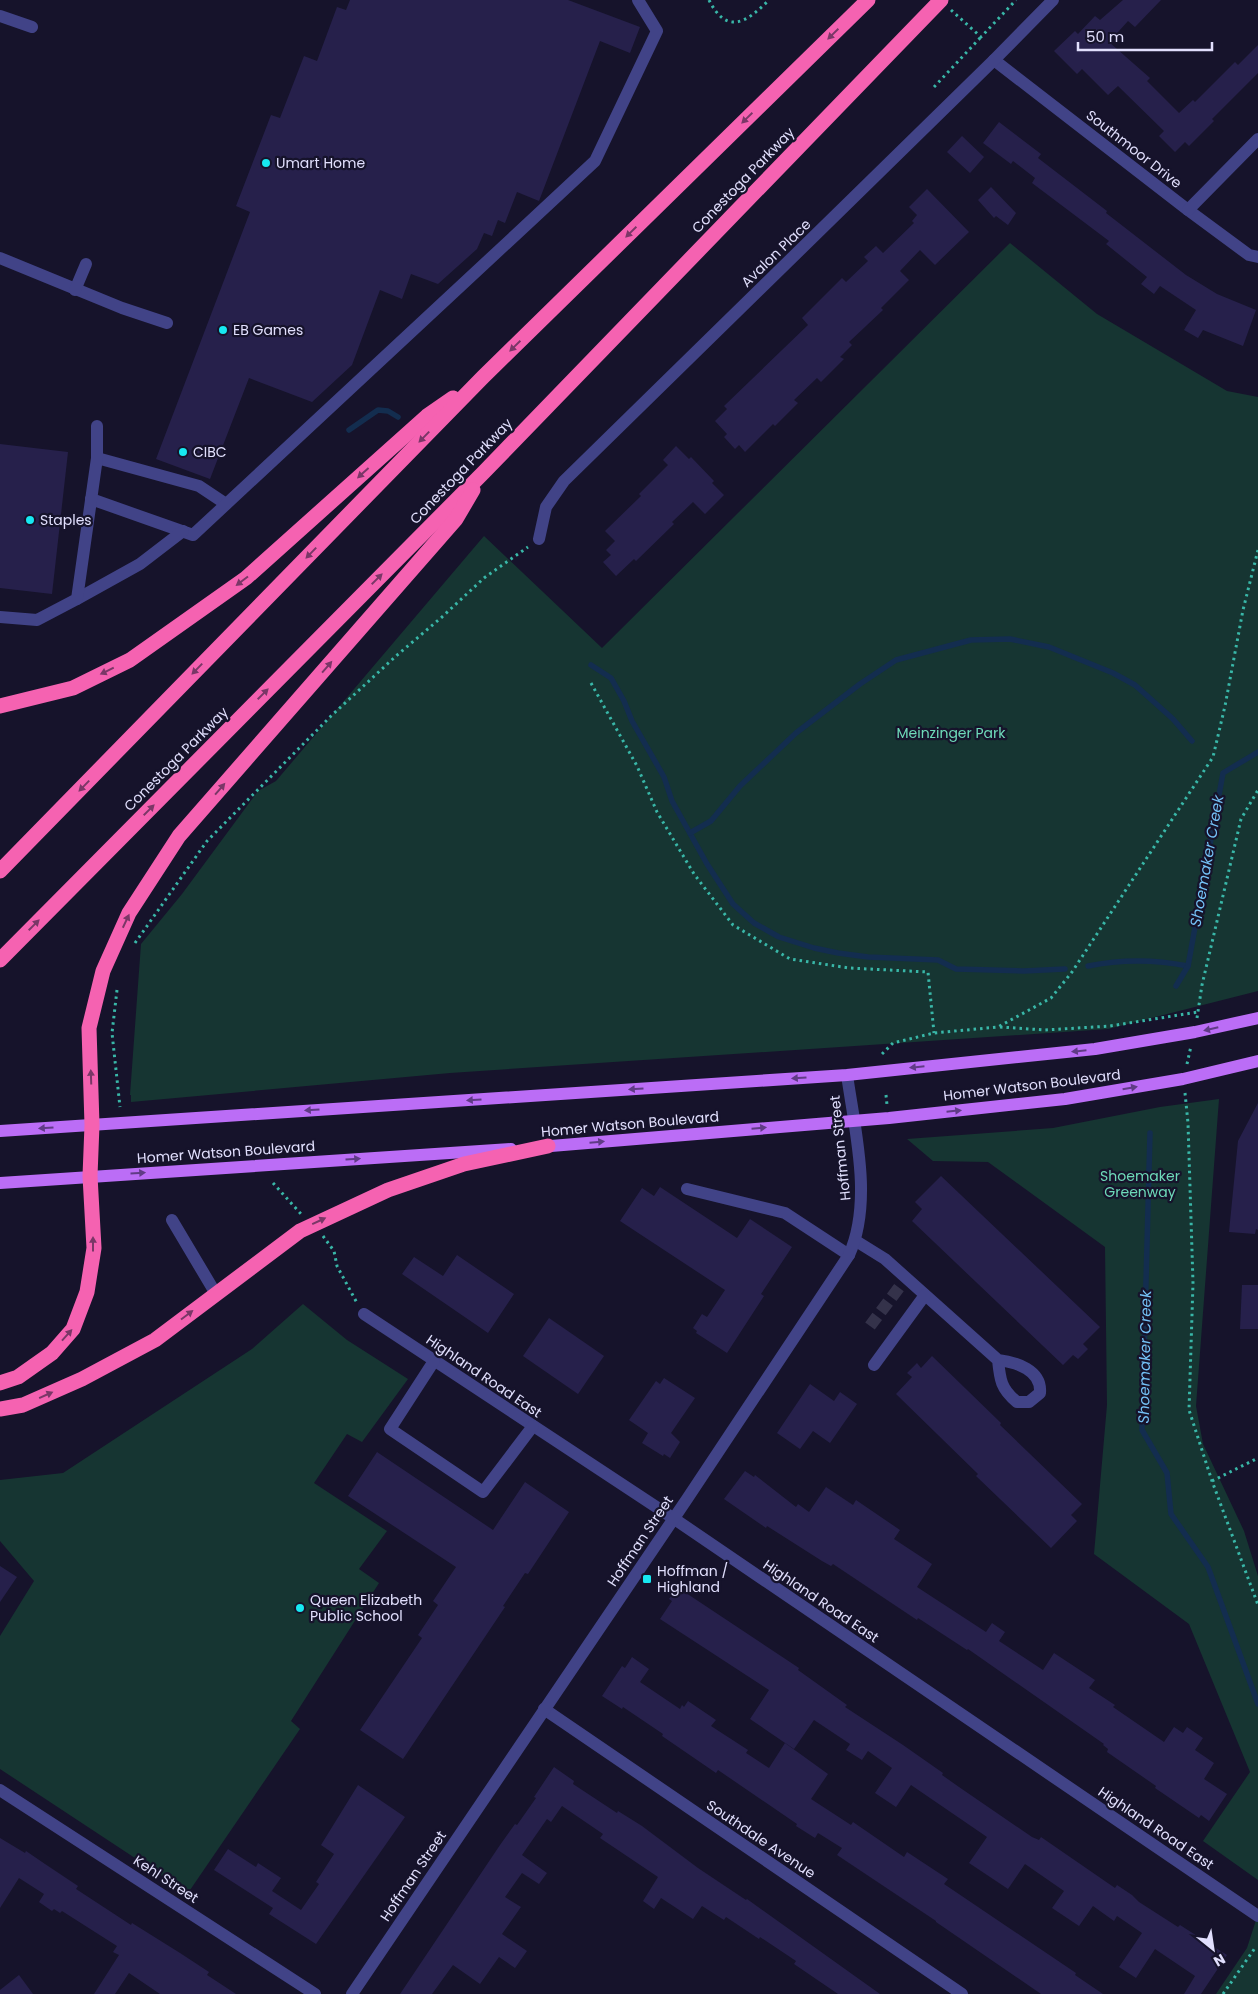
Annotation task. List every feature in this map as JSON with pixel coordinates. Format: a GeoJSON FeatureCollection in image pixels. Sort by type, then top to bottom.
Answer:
{"type":"FeatureCollection","features":[{"type":"Feature","properties":{"kind":"highway"},"geometry":{"type":"LineString","coordinates":[[0,872],[483,377],[868,0]]}},
{"type":"Feature","properties":{"kind":"highway","name":"Conestoga Parkway"},"geometry":{"type":"LineString","coordinates":[[0,960],[484,472],[945,3]]}},
{"type":"Feature","properties":{"kind":"highway"},"geometry":{"type":"LineString","coordinates":[[0,706],[73,688],[130,660],[246,578],[428,416],[483,377]]}},
{"type":"Feature","properties":{"kind":"highway"},"geometry":{"type":"LineString","coordinates":[[0,1383],[18,1377],[52,1353],[73,1329],[87,1292],[94,1248],[90,1176],[92,1125],[89,1028],[103,971],[130,913],[179,836],[456,519],[484,472]]}},
{"type":"Feature","properties":{"kind":"highway"},"geometry":{"type":"LineString","coordinates":[[0,1409],[23,1405],[82,1379],[155,1340],[300,1231],[313,1224],[388,1190],[456,1167],[548,1146]]}},
{"type":"Feature","properties":{"kind":"main road","name":"Homer Watson Boulevard"},"geometry":{"type":"LineString","coordinates":[[0,1131],[847,1075],[1095,1049],[1195,1032],[1258,1018]]}},
{"type":"Feature","properties":{"kind":"main road","name":"Homer Watson Boulevard"},"geometry":{"type":"LineString","coordinates":[[0,1183],[548,1146],[854,1120],[1065,1099],[1183,1079],[1258,1061]]}},
{"type":"Feature","properties":{"kind":"street"},"geometry":{"type":"LineString","coordinates":[[92,498],[194,535],[595,161],[657,31],[638,0]]}},
{"type":"Feature","properties":{"kind":"street","name":"Avalon Place"},"geometry":{"type":"LineString","coordinates":[[539,539],[546,507],[564,481],[1053,0]]}},
{"type":"Feature","properties":{"kind":"street"},"geometry":{"type":"LineString","coordinates":[[0,16],[32,27]]}},
{"type":"Feature","properties":{"kind":"street","name":"Southmoor Drive"},"geometry":{"type":"LineString","coordinates":[[994,60],[1188,210],[1250,255],[1258,257]]}},
{"type":"Feature","properties":{"kind":"street"},"geometry":{"type":"LineString","coordinates":[[1188,210],[1258,139]]}},
{"type":"Feature","properties":{"kind":"street"},"geometry":{"type":"LineString","coordinates":[[0,258],[75,290],[167,323]]}},
{"type":"Feature","properties":{"kind":"street"},"geometry":{"type":"LineString","coordinates":[[75,290],[86,264]]}},
{"type":"Feature","properties":{"kind":"street"},"geometry":{"type":"LineString","coordinates":[[77,599],[97,458],[97,426]]}},
{"type":"Feature","properties":{"kind":"street"},"geometry":{"type":"LineString","coordinates":[[97,458],[199,486],[226,504]]}},
{"type":"Feature","properties":{"kind":"street"},"geometry":{"type":"LineString","coordinates":[[0,617],[37,620],[140,564],[183,531]]}},
{"type":"Feature","properties":{"kind":"street","name":"Hoffman Street"},"geometry":{"type":"LineString","coordinates":[[352,1994],[849,1255],[856,1241],[861,1215],[854,1120],[847,1075]]}},
{"type":"Feature","properties":{"kind":"street"},"geometry":{"type":"LineString","coordinates":[[687,1189],[785,1213],[849,1255]]}},
{"type":"Feature","properties":{"kind":"street"},"geometry":{"type":"LineString","coordinates":[[172,1220],[216,1294]]}},
{"type":"Feature","properties":{"kind":"street"},"geometry":{"type":"LineString","coordinates":[[856,1241],[886,1259],[904,1282],[925,1295],[998,1360]]}},
{"type":"Feature","properties":{"kind":"street"},"geometry":{"type":"LineString","coordinates":[[874,1365],[925,1295]]}},
{"type":"Feature","properties":{"kind":"street","name":"Highland Road East"},"geometry":{"type":"LineString","coordinates":[[364,1314],[673,1518],[1258,1916]]}},
{"type":"Feature","properties":{"kind":"street"},"geometry":{"type":"LineString","coordinates":[[434,1361],[390,1429],[483,1492],[533,1426]]}},
{"type":"Feature","properties":{"kind":"street","name":"Southdale Avenue"},"geometry":{"type":"LineString","coordinates":[[544,1709],[962,1994]]}},
{"type":"Feature","properties":{"kind":"street","name":"Kehl Street"},"geometry":{"type":"LineString","coordinates":[[0,1790],[316,1994]]}},
{"type":"Feature","properties":{"kind":"path"},"geometry":{"type":"LineString","coordinates":[[708,0],[717,14],[724,20],[734,22],[752,17],[769,0]]}},
{"type":"Feature","properties":{"kind":"path"},"geometry":{"type":"LineString","coordinates":[[934,86],[1016,0]]}},
{"type":"Feature","properties":{"kind":"path"},"geometry":{"type":"LineString","coordinates":[[945,3],[981,37]]}},
{"type":"Feature","properties":{"kind":"path"},"geometry":{"type":"LineString","coordinates":[[134,944],[207,841],[324,723],[484,578],[539,539]]}},
{"type":"Feature","properties":{"kind":"path"},"geometry":{"type":"LineString","coordinates":[[998,1027],[1051,998],[1072,972],[1213,757],[1225,706],[1243,610],[1258,550]]}},
{"type":"Feature","properties":{"kind":"path"},"geometry":{"type":"LineString","coordinates":[[591,683],[637,766],[658,812],[694,874],[733,925],[790,959],[849,968],[928,972],[934,1033]]}},
{"type":"Feature","properties":{"kind":"path"},"geometry":{"type":"LineString","coordinates":[[1258,790],[1241,819],[1202,985],[1195,1032],[1183,1079],[1188,1123],[1193,1283],[1189,1410],[1212,1481],[1258,1605]]}},
{"type":"Feature","properties":{"kind":"path"},"geometry":{"type":"LineString","coordinates":[[117,985],[112,1034],[120,1107]]}},
{"type":"Feature","properties":{"kind":"path"},"geometry":{"type":"LineString","coordinates":[[882,1054],[893,1042],[934,1033],[998,1027],[1045,1030],[1110,1026],[1198,1012]]}},
{"type":"Feature","properties":{"kind":"path"},"geometry":{"type":"LineString","coordinates":[[886,1095],[888,1106]]}},
{"type":"Feature","properties":{"kind":"path"},"geometry":{"type":"LineString","coordinates":[[273,1183],[294,1208],[313,1224],[329,1242],[334,1251],[337,1266],[354,1300],[364,1314]]}},
{"type":"Feature","properties":{"kind":"path"},"geometry":{"type":"LineString","coordinates":[[1212,1481],[1258,1458]]}},
{"type":"Feature","properties":{"kind":"path"},"geometry":{"type":"LineString","coordinates":[[1223,1994],[1255,1948]]}},
{"type":"Feature","properties":{"kind":"green space","name":"Meinzinger Park"},"geometry":{"type":"Polygon","coordinates":[[[1010,243],[1097,314],[1227,391],[1258,397],[1258,991],[1108,1029],[450,1073],[131,1102],[141,944],[182,894],[258,791],[276,781],[484,536],[602,648],[1010,243]]]}},
{"type":"Feature","properties":{"kind":"green space","name":"Shoemaker Greenway"},"geometry":{"type":"Polygon","coordinates":[[[1219,1099],[1196,1406],[1203,1444],[1244,1531],[1258,1576],[1258,1880],[1203,1841],[1250,1772],[1189,1624],[1094,1554],[1107,1405],[1105,1247],[988,1162],[933,1161],[907,1139],[1053,1128],[1160,1107],[1219,1099]]]}},
{"type":"Feature","properties":{"kind":"green space","name":"Queen Elizabeth Public School"},"geometry":{"type":"Polygon","coordinates":[[[303,1304],[347,1340],[408,1379],[362,1442],[347,1434],[314,1483],[387,1531],[359,1569],[379,1583],[291,1721],[300,1729],[188,1893],[0,1769],[0,1636],[34,1581],[0,1541],[0,1480],[63,1473],[252,1349],[303,1304]]]}},
{"type":"Feature","properties":{"kind":"green space"},"geometry":{"type":"Polygon","coordinates":[[[1258,1914],[1258,1994],[1216,1994],[1247,1948],[1258,1914]]]}},
{"type":"Feature","properties":{"kind":"building"},"geometry":{"type":"Polygon","coordinates":[[[350,0],[568,0],[640,27],[630,53],[600,41],[539,201],[517,192],[505,223],[498,220],[492,236],[484,233],[477,249],[438,284],[411,274],[402,299],[380,290],[352,365],[312,402],[249,378],[210,479],[156,459],[250,212],[236,206],[271,115],[280,118],[304,56],[317,61],[337,7],[346,10],[350,0]]]}},
{"type":"Feature","properties":{"kind":"building"},"geometry":{"type":"Polygon","coordinates":[[[1123,0],[1161,0],[1135,27],[1128,21],[1109,42],[1150,78],[1147,81],[1179,113],[1193,100],[1195,102],[1235,62],[1238,65],[1258,45],[1258,73],[1212,119],[1214,121],[1189,146],[1185,142],[1175,152],[1159,136],[1164,131],[1118,86],[1108,95],[1082,69],[1077,74],[1054,51],[1075,31],[1078,34],[1095,16],[1100,20],[1123,0]]]}},
{"type":"Feature","properties":{"kind":"building"},"geometry":{"type":"Polygon","coordinates":[[[999,122],[1041,154],[1038,158],[1186,275],[1217,294],[1256,310],[1243,346],[1203,330],[1198,338],[1184,330],[1196,310],[1160,286],[1154,294],[1141,284],[1147,277],[1106,244],[1109,241],[1032,183],[1035,178],[1013,161],[1011,164],[983,143],[999,122]]]}},
{"type":"Feature","properties":{"kind":"building"},"geometry":{"type":"Polygon","coordinates":[[[962,136],[984,157],[970,173],[947,152],[962,136]]]}},
{"type":"Feature","properties":{"kind":"building"},"geometry":{"type":"Polygon","coordinates":[[[991,187],[1016,213],[1008,225],[996,216],[994,218],[978,200],[991,187]]]}},
{"type":"Feature","properties":{"kind":"building"},"geometry":{"type":"Polygon","coordinates":[[[927,189],[969,232],[935,265],[920,250],[900,271],[909,280],[881,308],[883,310],[849,342],[852,345],[840,357],[844,359],[821,382],[817,378],[794,400],[798,403],[775,426],[773,424],[745,452],[739,445],[735,449],[724,437],[727,434],[715,421],[727,409],[724,406],[808,325],[802,318],[842,278],[846,282],[868,261],[864,257],[876,246],[883,253],[914,223],[912,221],[917,215],[909,207],[927,189]]]}},
{"type":"Feature","properties":{"kind":"building","name":"Staples"},"geometry":{"type":"Polygon","coordinates":[[[0,444],[68,452],[52,594],[0,588],[0,444]]]}},
{"type":"Feature","properties":{"kind":"building"},"geometry":{"type":"Polygon","coordinates":[[[676,446],[689,459],[691,457],[714,481],[712,483],[724,495],[705,514],[693,502],[672,522],[674,524],[636,561],[634,559],[616,576],[603,562],[611,555],[606,550],[615,541],[605,531],[641,496],[639,494],[668,465],[663,460],[676,446]]]}},
{"type":"Feature","properties":{"kind":"building"},"geometry":{"type":"Polygon","coordinates":[[[1258,1103],[1258,1230],[1256,1229],[1255,1234],[1229,1232],[1238,1141],[1258,1103]]]}},
{"type":"Feature","properties":{"kind":"building"},"geometry":{"type":"Polygon","coordinates":[[[941,1176],[1100,1327],[1083,1344],[1088,1349],[1078,1359],[1073,1355],[1063,1365],[912,1221],[922,1209],[915,1202],[941,1176]]]}},
{"type":"Feature","properties":{"kind":"building"},"geometry":{"type":"Polygon","coordinates":[[[660,1187],[737,1238],[750,1219],[792,1247],[761,1294],[764,1296],[727,1353],[696,1333],[697,1331],[693,1328],[702,1314],[707,1317],[725,1290],[620,1221],[642,1188],[654,1196],[660,1187]]]}},
{"type":"Feature","properties":{"kind":"building"},"geometry":{"type":"Polygon","coordinates":[[[457,1255],[514,1294],[488,1333],[402,1274],[414,1257],[443,1276],[457,1255]]]}},
{"type":"Feature","properties":{"kind":"building"},"geometry":{"type":"Polygon","coordinates":[[[1242,1285],[1258,1285],[1258,1329],[1240,1329],[1242,1285]]]}},
{"type":"Feature","properties":{"kind":"building"},"geometry":{"type":"Polygon","coordinates":[[[549,1318],[604,1356],[578,1394],[523,1356],[549,1318]]]}},
{"type":"Feature","properties":{"kind":"building"},"geometry":{"type":"Polygon","coordinates":[[[932,1356],[1082,1504],[1071,1515],[1077,1521],[1051,1548],[976,1476],[978,1474],[896,1394],[912,1377],[907,1373],[917,1363],[921,1368],[932,1356]]]}},
{"type":"Feature","properties":{"kind":"building"},"geometry":{"type":"Polygon","coordinates":[[[664,1378],[695,1398],[671,1433],[680,1442],[670,1458],[664,1454],[663,1456],[642,1443],[648,1433],[629,1420],[656,1381],[660,1384],[664,1378]]]}},
{"type":"Feature","properties":{"kind":"building"},"geometry":{"type":"Polygon","coordinates":[[[810,1384],[834,1401],[840,1392],[857,1404],[830,1443],[813,1431],[800,1449],[777,1433],[810,1384]]]}},
{"type":"Feature","properties":{"kind":"building"},"geometry":{"type":"Polygon","coordinates":[[[377,1452],[493,1530],[525,1482],[569,1512],[528,1574],[525,1573],[503,1606],[505,1607],[403,1759],[360,1730],[422,1638],[418,1635],[438,1605],[433,1601],[456,1567],[348,1496],[377,1452]]]}},
{"type":"Feature","properties":{"kind":"building"},"geometry":{"type":"Polygon","coordinates":[[[745,1471],[754,1477],[755,1475],[796,1507],[798,1504],[809,1512],[826,1487],[853,1505],[856,1500],[900,1530],[894,1539],[932,1564],[917,1587],[986,1632],[992,1623],[1005,1632],[999,1641],[1043,1670],[1054,1653],[1095,1680],[1089,1688],[1164,1742],[1174,1727],[1183,1733],[1187,1727],[1203,1738],[1195,1750],[1214,1763],[1204,1779],[1227,1794],[1209,1821],[1201,1815],[1199,1818],[1155,1788],[1156,1786],[1107,1752],[1108,1749],[1104,1744],[968,1649],[918,1618],[917,1620],[833,1564],[831,1566],[767,1526],[766,1528],[724,1499],[745,1471]]]}},
{"type":"Feature","properties":{"kind":"building"},"geometry":{"type":"Polygon","coordinates":[[[0,1566],[17,1577],[0,1602],[0,1566]]]}},
{"type":"Feature","properties":{"kind":"building"},"geometry":{"type":"Polygon","coordinates":[[[677,1587],[799,1668],[798,1670],[847,1705],[845,1707],[903,1745],[943,1773],[942,1775],[1032,1837],[1039,1840],[1041,1837],[1115,1888],[1117,1885],[1139,1902],[1178,1927],[1180,1925],[1227,1955],[1201,1994],[1184,1994],[1195,1976],[1155,1949],[1136,1978],[1119,1967],[1142,1933],[1117,1916],[1114,1921],[1093,1906],[1079,1926],[1052,1908],[1064,1891],[1025,1864],[1008,1889],[969,1863],[987,1837],[911,1785],[896,1807],[875,1793],[892,1768],[868,1751],[862,1760],[846,1750],[850,1744],[814,1720],[794,1749],[750,1719],[769,1690],[660,1619],[672,1601],[669,1599],[677,1587]]]}},
{"type":"Feature","properties":{"kind":"building"},"geometry":{"type":"Polygon","coordinates":[[[632,1657],[649,1669],[640,1682],[680,1709],[688,1701],[716,1720],[711,1726],[748,1750],[746,1753],[769,1768],[785,1743],[828,1774],[811,1799],[851,1825],[853,1822],[904,1857],[907,1852],[948,1879],[944,1884],[1076,1973],[1075,1975],[1103,1994],[1041,1994],[837,1855],[842,1848],[818,1833],[815,1838],[796,1826],[797,1824],[718,1770],[716,1773],[662,1736],[663,1734],[623,1707],[622,1709],[602,1696],[622,1666],[625,1668],[632,1657]]]}},
{"type":"Feature","properties":{"kind":"building"},"geometry":{"type":"Polygon","coordinates":[[[554,1767],[574,1781],[573,1784],[617,1813],[618,1811],[642,1826],[698,1868],[747,1899],[880,1994],[838,1994],[794,1964],[796,1961],[760,1937],[759,1939],[726,1917],[724,1920],[702,1906],[693,1919],[661,1898],[654,1909],[643,1901],[658,1877],[600,1838],[603,1834],[562,1806],[551,1822],[547,1819],[522,1855],[547,1873],[539,1884],[522,1873],[505,1897],[521,1907],[502,1934],[527,1951],[515,1968],[499,1957],[480,1984],[453,1965],[432,1994],[400,1994],[500,1845],[536,1798],[534,1797],[554,1767]]]}},
{"type":"Feature","properties":{"kind":"building"},"geometry":{"type":"Polygon","coordinates":[[[358,1785],[405,1817],[316,1944],[269,1914],[273,1908],[214,1870],[228,1849],[256,1867],[258,1863],[281,1878],[272,1891],[301,1910],[319,1884],[316,1882],[334,1854],[321,1845],[358,1785]]]}},
{"type":"Feature","properties":{"kind":"building"},"geometry":{"type":"Polygon","coordinates":[[[0,1838],[25,1853],[26,1851],[78,1886],[76,1889],[209,1972],[207,1975],[236,1994],[160,1994],[129,1973],[115,1994],[94,1994],[119,1955],[113,1952],[117,1946],[62,1911],[60,1913],[54,1909],[52,1911],[39,1902],[44,1894],[19,1878],[0,1908],[0,1838]]]}},
{"type":"Feature","properties":{"kind":"building"},"geometry":{"type":"Polygon","coordinates":[[[19,1975],[33,1994],[0,1994],[0,1990],[19,1975]]]}},
{"type":"Feature","properties":{"kind":"waterway"},"geometry":{"type":"LineString","coordinates":[[349,430],[378,410],[388,411],[398,417]]}},
{"type":"Feature","properties":{"kind":"waterway"},"geometry":{"type":"LineString","coordinates":[[690,833],[711,821],[740,786],[796,733],[860,684],[896,660],[971,640],[1010,639],[1049,647],[1113,673],[1135,685],[1173,719],[1192,741]]}},
{"type":"Feature","properties":{"kind":"waterway"},"geometry":{"type":"LineString","coordinates":[[591,665],[611,678],[624,701],[632,721],[664,777],[672,801],[707,864],[733,904],[754,923],[779,937],[838,953],[868,957],[938,960],[956,969],[1024,971],[1065,969]]}},
{"type":"Feature","properties":{"kind":"waterway","name":"Shoemaker Creek"},"geometry":{"type":"LineString","coordinates":[[1176,986],[1188,966],[1223,773],[1258,752]]}},
{"type":"Feature","properties":{"kind":"waterway"},"geometry":{"type":"LineString","coordinates":[[1088,966],[1138,961],[1188,966]]}},
{"type":"Feature","properties":{"kind":"waterway","name":"Shoemaker Creek"},"geometry":{"type":"LineString","coordinates":[[1150,1133],[1142,1430],[1167,1473],[1171,1514],[1208,1567],[1258,1704]]}},
{"type":"Feature","properties":{"kind":"tunnel"},"geometry":{"type":"LineString","coordinates":[[870,1326],[901,1285]]}},
{"type":"Feature","properties":{"kind":"place","name":"Umart Home"},"geometry":{"type":"Point","coordinates":[266,163]}},
{"type":"Feature","properties":{"kind":"place","name":"EB Games"},"geometry":{"type":"Point","coordinates":[223,330]}},
{"type":"Feature","properties":{"kind":"place","name":"CIBC"},"geometry":{"type":"Point","coordinates":[183,452]}},
{"type":"Feature","properties":{"kind":"place","name":"Staples"},"geometry":{"type":"Point","coordinates":[30,520]}},
{"type":"Feature","properties":{"kind":"place","name":"Hoffman / Highland"},"geometry":{"type":"Point","coordinates":[647,1579]}},
{"type":"Feature","properties":{"kind":"place","name":"Queen Elizabeth Public School"},"geometry":{"type":"Point","coordinates":[300,1608]}}]}
